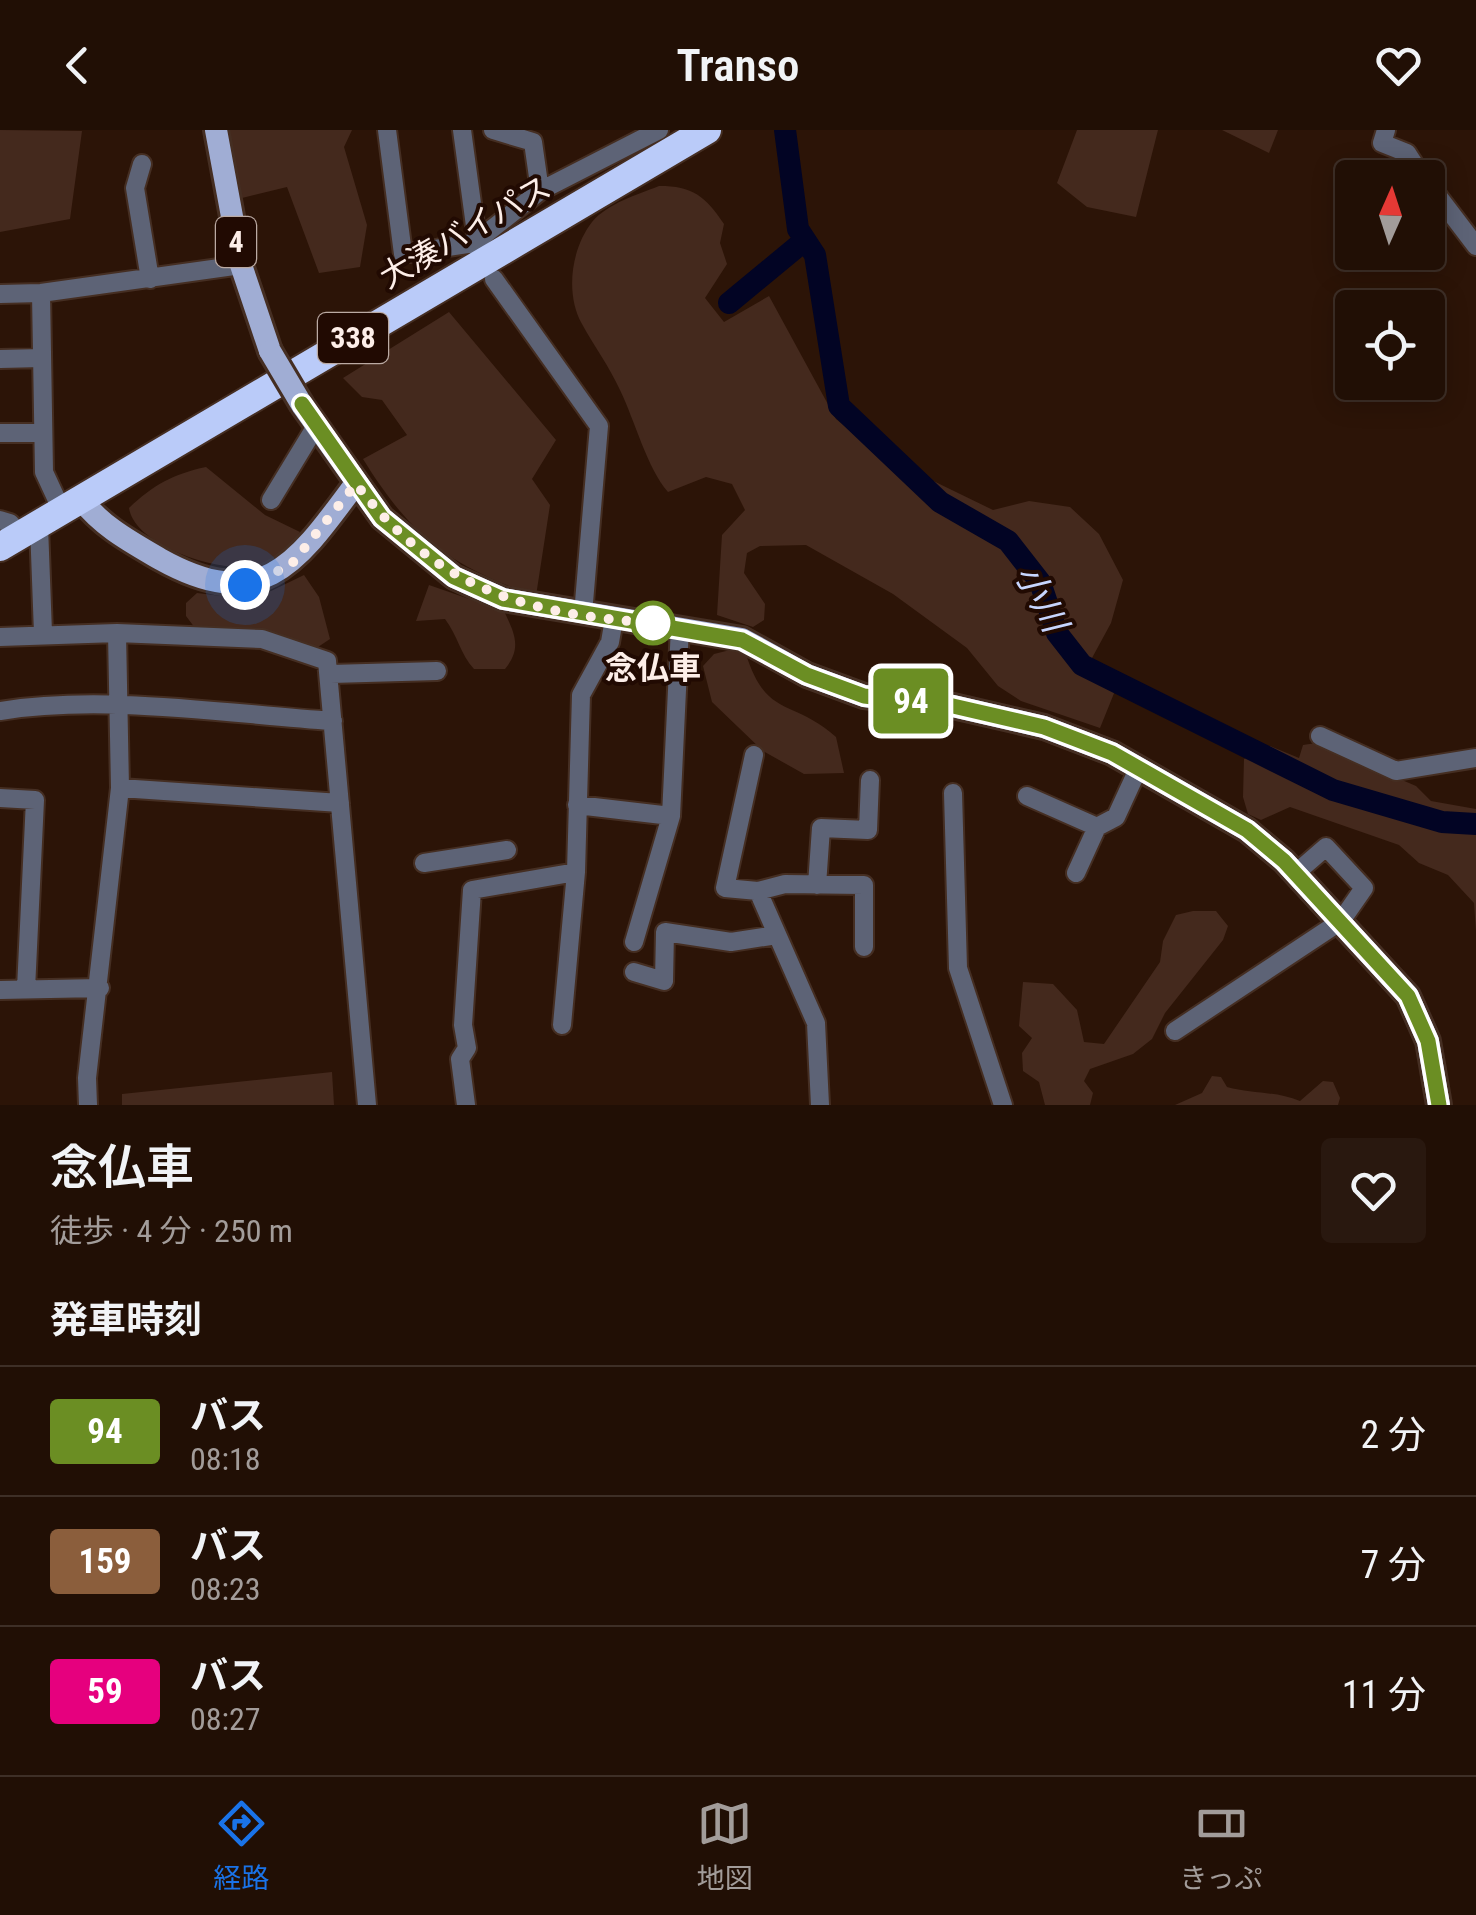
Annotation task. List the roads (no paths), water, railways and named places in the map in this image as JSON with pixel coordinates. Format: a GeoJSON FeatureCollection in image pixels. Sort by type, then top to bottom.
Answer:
{"type":"FeatureCollection","features":[{"type":"Feature","properties":{"kind":"highway","name":"大湊バイパス"},"geometry":{"type":"LineString","coordinates":[[34,523],[696,133]]}},
{"type":"Feature","properties":{"kind":"main road","name":"4"},"geometry":{"type":"LineString","coordinates":[[216,130],[241,265],[270,351],[316,426],[382,518],[454,577],[503,599],[680,626],[742,640],[807,675],[864,696],[953,706],[1044,727],[1138,767],[1247,830],[1342,921],[1408,996],[1428,1041],[1439,1105]]}},
{"type":"Feature","properties":{"kind":"main road"},"geometry":{"type":"LineString","coordinates":[[34,523],[94,516],[189,575],[245,585],[290,566],[356,484]]}},
{"type":"Feature","properties":{"kind":"street"},"geometry":{"type":"LineString","coordinates":[[387,130],[403,254],[476,245],[540,191],[659,130]]}},
{"type":"Feature","properties":{"kind":"street"},"geometry":{"type":"LineString","coordinates":[[462,130],[476,245]]}},
{"type":"Feature","properties":{"kind":"street"},"geometry":{"type":"LineString","coordinates":[[493,130],[534,142],[540,191]]}},
{"type":"Feature","properties":{"kind":"street"},"geometry":{"type":"LineString","coordinates":[[1386,130],[1382,143],[1411,160]]}},
{"type":"Feature","properties":{"kind":"street"},"geometry":{"type":"LineString","coordinates":[[142,164],[135,188],[150,279]]}},
{"type":"Feature","properties":{"kind":"street"},"geometry":{"type":"LineString","coordinates":[[1445,205],[1476,246]]}},
{"type":"Feature","properties":{"kind":"street"},"geometry":{"type":"LineString","coordinates":[[0,294],[41,294],[241,265]]}},
{"type":"Feature","properties":{"kind":"street"},"geometry":{"type":"LineString","coordinates":[[494,279],[599,426],[582,614]]}},
{"type":"Feature","properties":{"kind":"street"},"geometry":{"type":"LineString","coordinates":[[41,294],[46,484],[34,523],[43,633]]}},
{"type":"Feature","properties":{"kind":"street"},"geometry":{"type":"LineString","coordinates":[[0,359],[42,358]]}},
{"type":"Feature","properties":{"kind":"street"},"geometry":{"type":"LineString","coordinates":[[271,500],[316,426]]}},
{"type":"Feature","properties":{"kind":"street"},"geometry":{"type":"LineString","coordinates":[[0,433],[43,433]]}},
{"type":"Feature","properties":{"kind":"street"},"geometry":{"type":"LineString","coordinates":[[562,1025],[576,872],[581,696],[610,642],[614,618]]}},
{"type":"Feature","properties":{"kind":"street"},"geometry":{"type":"LineString","coordinates":[[634,942],[671,816],[680,626]]}},
{"type":"Feature","properties":{"kind":"street"},"geometry":{"type":"LineString","coordinates":[[0,637],[43,633],[262,639],[327,661],[368,1105]]}},
{"type":"Feature","properties":{"kind":"street"},"geometry":{"type":"LineString","coordinates":[[88,1105],[87,1078],[120,788],[117,634]]}},
{"type":"Feature","properties":{"kind":"street"},"geometry":{"type":"LineString","coordinates":[[331,674],[437,672]]}},
{"type":"Feature","properties":{"kind":"street"},"geometry":{"type":"LineString","coordinates":[[0,711],[28,706],[118,708],[333,720]]}},
{"type":"Feature","properties":{"kind":"street"},"geometry":{"type":"LineString","coordinates":[[1320,736],[1396,770],[1476,758]]}},
{"type":"Feature","properties":{"kind":"street"},"geometry":{"type":"LineString","coordinates":[[754,755],[725,888],[758,891],[785,884],[864,885],[864,946]]}},
{"type":"Feature","properties":{"kind":"street"},"geometry":{"type":"LineString","coordinates":[[1076,873],[1097,826],[1116,816],[1138,767]]}},
{"type":"Feature","properties":{"kind":"street"},"geometry":{"type":"LineString","coordinates":[[817,885],[821,828],[868,830],[870,780]]}},
{"type":"Feature","properties":{"kind":"street"},"geometry":{"type":"LineString","coordinates":[[120,788],[340,803]]}},
{"type":"Feature","properties":{"kind":"street"},"geometry":{"type":"LineString","coordinates":[[953,793],[958,968],[1004,1105]]}},
{"type":"Feature","properties":{"kind":"street"},"geometry":{"type":"LineString","coordinates":[[1027,796],[1097,826]]}},
{"type":"Feature","properties":{"kind":"street"},"geometry":{"type":"LineString","coordinates":[[0,798],[35,800],[26,989]]}},
{"type":"Feature","properties":{"kind":"street"},"geometry":{"type":"LineString","coordinates":[[577,806],[671,816]]}},
{"type":"Feature","properties":{"kind":"street"},"geometry":{"type":"LineString","coordinates":[[1175,1032],[1342,921],[1364,884],[1326,847],[1296,873]]}},
{"type":"Feature","properties":{"kind":"street"},"geometry":{"type":"LineString","coordinates":[[424,863],[507,850]]}},
{"type":"Feature","properties":{"kind":"street"},"geometry":{"type":"LineString","coordinates":[[465,856],[472,890],[463,1026],[467,1048],[460,1059],[466,1105]]}},
{"type":"Feature","properties":{"kind":"street"},"geometry":{"type":"LineString","coordinates":[[472,890],[576,872]]}},
{"type":"Feature","properties":{"kind":"street"},"geometry":{"type":"LineString","coordinates":[[758,891],[816,1023],[820,1105]]}},
{"type":"Feature","properties":{"kind":"street"},"geometry":{"type":"LineString","coordinates":[[634,972],[664,982],[665,932],[731,942],[777,935]]}},
{"type":"Feature","properties":{"kind":"street"},"geometry":{"type":"LineString","coordinates":[[0,990],[100,988]]}},
{"type":"Feature","properties":{"kind":"waterway","name":"小川"},"geometry":{"type":"LineString","coordinates":[[785,130],[798,229],[815,255],[839,406],[940,502],[1008,541],[1040,582],[1057,633],[1082,665],[1333,790],[1442,822],[1476,824]]}},
{"type":"Feature","properties":{"kind":"waterway"},"geometry":{"type":"LineString","coordinates":[[729,303],[804,241]]}},
{"type":"Feature","properties":{"kind":"place","name":"念仏車"},"geometry":{"type":"Point","coordinates":[653,623]}}]}
